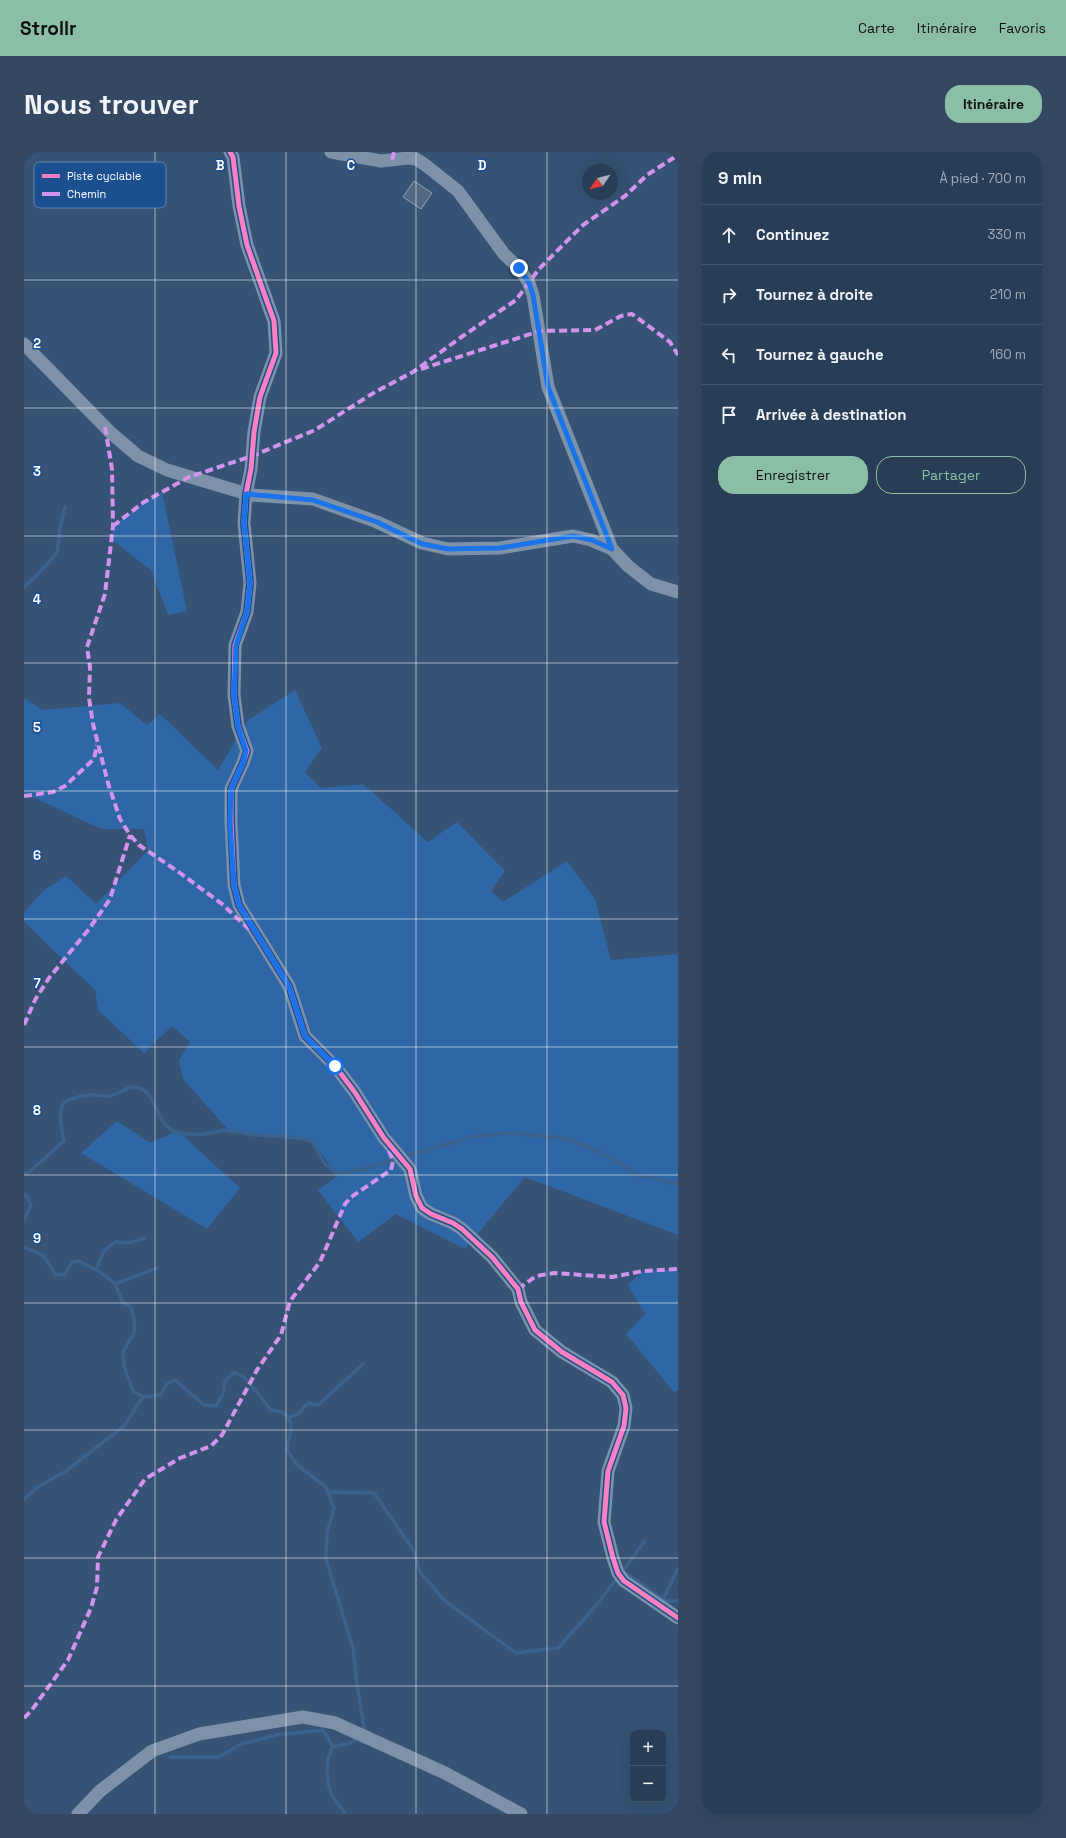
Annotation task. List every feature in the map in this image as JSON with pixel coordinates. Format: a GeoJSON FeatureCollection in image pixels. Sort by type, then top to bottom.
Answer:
{"type":"FeatureCollection","features":[{"type":"Feature","properties":{"kind":"street"},"geometry":{"type":"LineString","coordinates":[[230,152],[233,157],[239,206],[247,244],[274,321],[276,338],[276,353],[260,397],[254,432],[244,523],[250,583],[247,612],[236,645],[234,695],[238,726],[246,751],[243,763],[231,789],[230,822],[234,885],[239,905],[289,986],[305,1036],[335,1066],[354,1091],[384,1138],[410,1169],[416,1196],[422,1208],[462,1229],[492,1257],[518,1289],[521,1302],[535,1330],[562,1352],[612,1382],[623,1395],[626,1408],[624,1426],[608,1471],[604,1522],[618,1573],[624,1581],[678,1618]]}},
{"type":"Feature","properties":{"kind":"street"},"geometry":{"type":"LineString","coordinates":[[331,152],[382,161],[408,158],[416,159],[458,191],[504,254],[519,268],[529,283],[533,295],[548,387],[612,549],[628,566],[651,584],[678,592]]}},
{"type":"Feature","properties":{"kind":"street"},"geometry":{"type":"LineString","coordinates":[[24,344],[111,433],[138,456],[167,470],[246,494],[313,500],[377,522],[422,544],[448,549],[500,548],[573,536],[592,540],[612,549]]}},
{"type":"Feature","properties":{"kind":"street"},"geometry":{"type":"LineString","coordinates":[[78,1814],[100,1791],[152,1751],[199,1734],[303,1717],[335,1723],[445,1773],[521,1814]]}},
{"type":"Feature","properties":{"kind":"shaded area"},"geometry":{"type":"Polygon","coordinates":[[[162,492],[187,611],[168,615],[151,570],[112,540],[113,526],[144,502],[162,492]]]}},
{"type":"Feature","properties":{"kind":"shaded area"},"geometry":{"type":"Polygon","coordinates":[[[295,690],[322,748],[305,772],[321,788],[363,784],[428,842],[457,822],[505,871],[491,891],[503,902],[567,861],[595,899],[611,960],[678,954],[678,1235],[525,1177],[465,1249],[396,1214],[358,1242],[318,1190],[338,1176],[312,1141],[297,1137],[229,1131],[183,1079],[179,1060],[190,1042],[172,1026],[144,1053],[98,1010],[95,990],[24,922],[24,912],[44,890],[66,876],[96,904],[148,850],[144,829],[101,829],[24,793],[24,698],[43,710],[120,703],[147,725],[160,714],[218,770],[248,720],[295,690]]]}},
{"type":"Feature","properties":{"kind":"shaded area"},"geometry":{"type":"Polygon","coordinates":[[[117,1121],[150,1143],[178,1131],[240,1188],[207,1229],[81,1153],[117,1121]]]}},
{"type":"Feature","properties":{"kind":"shaded area"},"geometry":{"type":"Polygon","coordinates":[[[678,1269],[678,1390],[674,1392],[626,1334],[645,1314],[628,1285],[643,1271],[678,1269]]]}},
{"type":"Feature","properties":{"kind":"building"},"geometry":{"type":"Polygon","coordinates":[[[414,181],[432,193],[421,209],[403,197],[414,181]]]}},
{"type":"Feature","properties":{"kind":"waterway"},"geometry":{"type":"LineString","coordinates":[[24,587],[57,553],[60,528],[65,507]]}},
{"type":"Feature","properties":{"kind":"waterway"},"geometry":{"type":"LineString","coordinates":[[24,1173],[28,1173],[64,1141],[60,1115],[61,1109],[69,1100],[77,1097],[92,1095],[111,1096],[132,1087],[145,1091],[150,1097],[165,1125],[180,1133],[199,1134],[226,1130],[305,1139],[312,1141],[324,1163],[337,1174],[361,1170],[397,1159]]}},
{"type":"Feature","properties":{"kind":"waterway"},"geometry":{"type":"LineString","coordinates":[[402,1157],[476,1136],[511,1133],[567,1139],[600,1152],[637,1175],[678,1184]]}},
{"type":"Feature","properties":{"kind":"waterway"},"geometry":{"type":"LineString","coordinates":[[24,1195],[26,1195],[31,1205],[24,1220]]}},
{"type":"Feature","properties":{"kind":"waterway"},"geometry":{"type":"LineString","coordinates":[[96,1270],[104,1251],[115,1242],[128,1243],[145,1238]]}},
{"type":"Feature","properties":{"kind":"waterway"},"geometry":{"type":"LineString","coordinates":[[24,1247],[43,1255],[56,1275],[65,1274],[72,1262],[79,1261],[100,1272],[115,1284],[123,1303],[131,1307],[134,1318],[135,1331],[123,1352],[124,1366],[133,1391],[143,1397],[160,1395],[167,1384],[175,1380],[204,1405],[216,1406],[223,1394],[225,1381],[234,1372],[245,1378],[271,1410],[282,1412],[289,1417],[291,1428],[287,1450],[296,1464],[326,1487],[334,1508],[327,1533],[326,1559],[353,1648],[364,1727],[361,1733]]}},
{"type":"Feature","properties":{"kind":"waterway"},"geometry":{"type":"LineString","coordinates":[[115,1284],[157,1268]]}},
{"type":"Feature","properties":{"kind":"waterway"},"geometry":{"type":"LineString","coordinates":[[289,1417],[298,1414],[308,1403],[318,1405],[363,1364]]}},
{"type":"Feature","properties":{"kind":"waterway"},"geometry":{"type":"LineString","coordinates":[[24,1499],[38,1487],[66,1471],[124,1426],[143,1397]]}},
{"type":"Feature","properties":{"kind":"waterway"},"geometry":{"type":"LineString","coordinates":[[327,1492],[374,1493],[414,1551],[420,1572],[444,1600],[516,1653],[558,1648],[594,1608],[618,1577]]}},
{"type":"Feature","properties":{"kind":"waterway"},"geometry":{"type":"LineString","coordinates":[[622,1572],[644,1542]]}},
{"type":"Feature","properties":{"kind":"waterway"},"geometry":{"type":"LineString","coordinates":[[663,1600],[678,1568]]}},
{"type":"Feature","properties":{"kind":"waterway"},"geometry":{"type":"LineString","coordinates":[[624,1572],[666,1601],[678,1601]]}},
{"type":"Feature","properties":{"kind":"waterway"},"geometry":{"type":"LineString","coordinates":[[170,1757],[219,1757],[241,1744],[277,1735],[323,1730],[333,1747]]}},
{"type":"Feature","properties":{"kind":"waterway"},"geometry":{"type":"LineString","coordinates":[[345,1814],[331,1793],[327,1775],[329,1757],[333,1747],[350,1743],[358,1738]]}},
{"type":"Feature","properties":{"kind":"marked path"},"geometry":{"type":"LineString","coordinates":[[392,160],[394,152]]}},
{"type":"Feature","properties":{"kind":"marked path"},"geometry":{"type":"LineString","coordinates":[[113,526],[144,502],[189,477],[252,456],[315,430],[375,392],[413,372],[516,300],[539,269],[583,225],[625,196],[647,175],[678,155]]}},
{"type":"Feature","properties":{"kind":"marked path"},"geometry":{"type":"LineString","coordinates":[[421,369],[540,331],[595,330],[621,316],[632,314],[670,342],[678,355]]}},
{"type":"Feature","properties":{"kind":"marked path"},"geometry":{"type":"LineString","coordinates":[[105,427],[112,469],[113,526],[105,594],[87,647],[90,667],[89,698],[93,724],[108,783],[120,819],[130,835],[139,845],[222,904],[252,932]]}},
{"type":"Feature","properties":{"kind":"marked path"},"geometry":{"type":"LineString","coordinates":[[24,796],[53,792],[65,786],[94,759],[97,745]]}},
{"type":"Feature","properties":{"kind":"marked path"},"geometry":{"type":"LineString","coordinates":[[24,1025],[35,1000],[49,978],[89,929],[110,899],[130,835]]}},
{"type":"Feature","properties":{"kind":"marked path"},"geometry":{"type":"LineString","coordinates":[[24,1718],[31,1711],[68,1660],[91,1608],[97,1587],[98,1557],[116,1520],[145,1479],[180,1458],[211,1446],[222,1435],[257,1370],[281,1335],[290,1301],[320,1262],[345,1204],[351,1197],[391,1170],[393,1161],[387,1146]]}},
{"type":"Feature","properties":{"kind":"marked path"},"geometry":{"type":"LineString","coordinates":[[518,1289],[536,1276],[554,1273],[612,1277],[643,1271],[678,1269]]}},
{"type":"Feature","properties":{"kind":"cycle path"},"geometry":{"type":"LineString","coordinates":[[230,152],[233,157],[239,206],[247,245],[274,321],[276,353],[260,397],[254,432],[244,523],[250,583],[247,612],[235,645],[234,695],[238,726],[247,751],[231,789],[234,885],[239,905],[289,986],[305,1036],[335,1066],[354,1091],[384,1138],[410,1169],[416,1196],[422,1208],[462,1229],[492,1257],[518,1289],[521,1302],[535,1330],[562,1352],[612,1382],[623,1395],[626,1408],[624,1426],[608,1471],[604,1522],[618,1573],[624,1581],[678,1618]]}},
{"type":"Feature","properties":{"kind":"route"},"geometry":{"type":"LineString","coordinates":[[335,1066],[305,1036],[297,1015],[289,986],[239,905],[234,885],[230,822],[231,789],[243,763],[246,751],[238,726],[234,695],[236,645],[247,612],[250,583],[244,523],[246,494],[313,500],[377,522],[422,544],[448,549],[500,548],[556,537],[573,536],[592,540],[612,549],[548,387],[533,295],[529,283],[519,268]]}}]}
